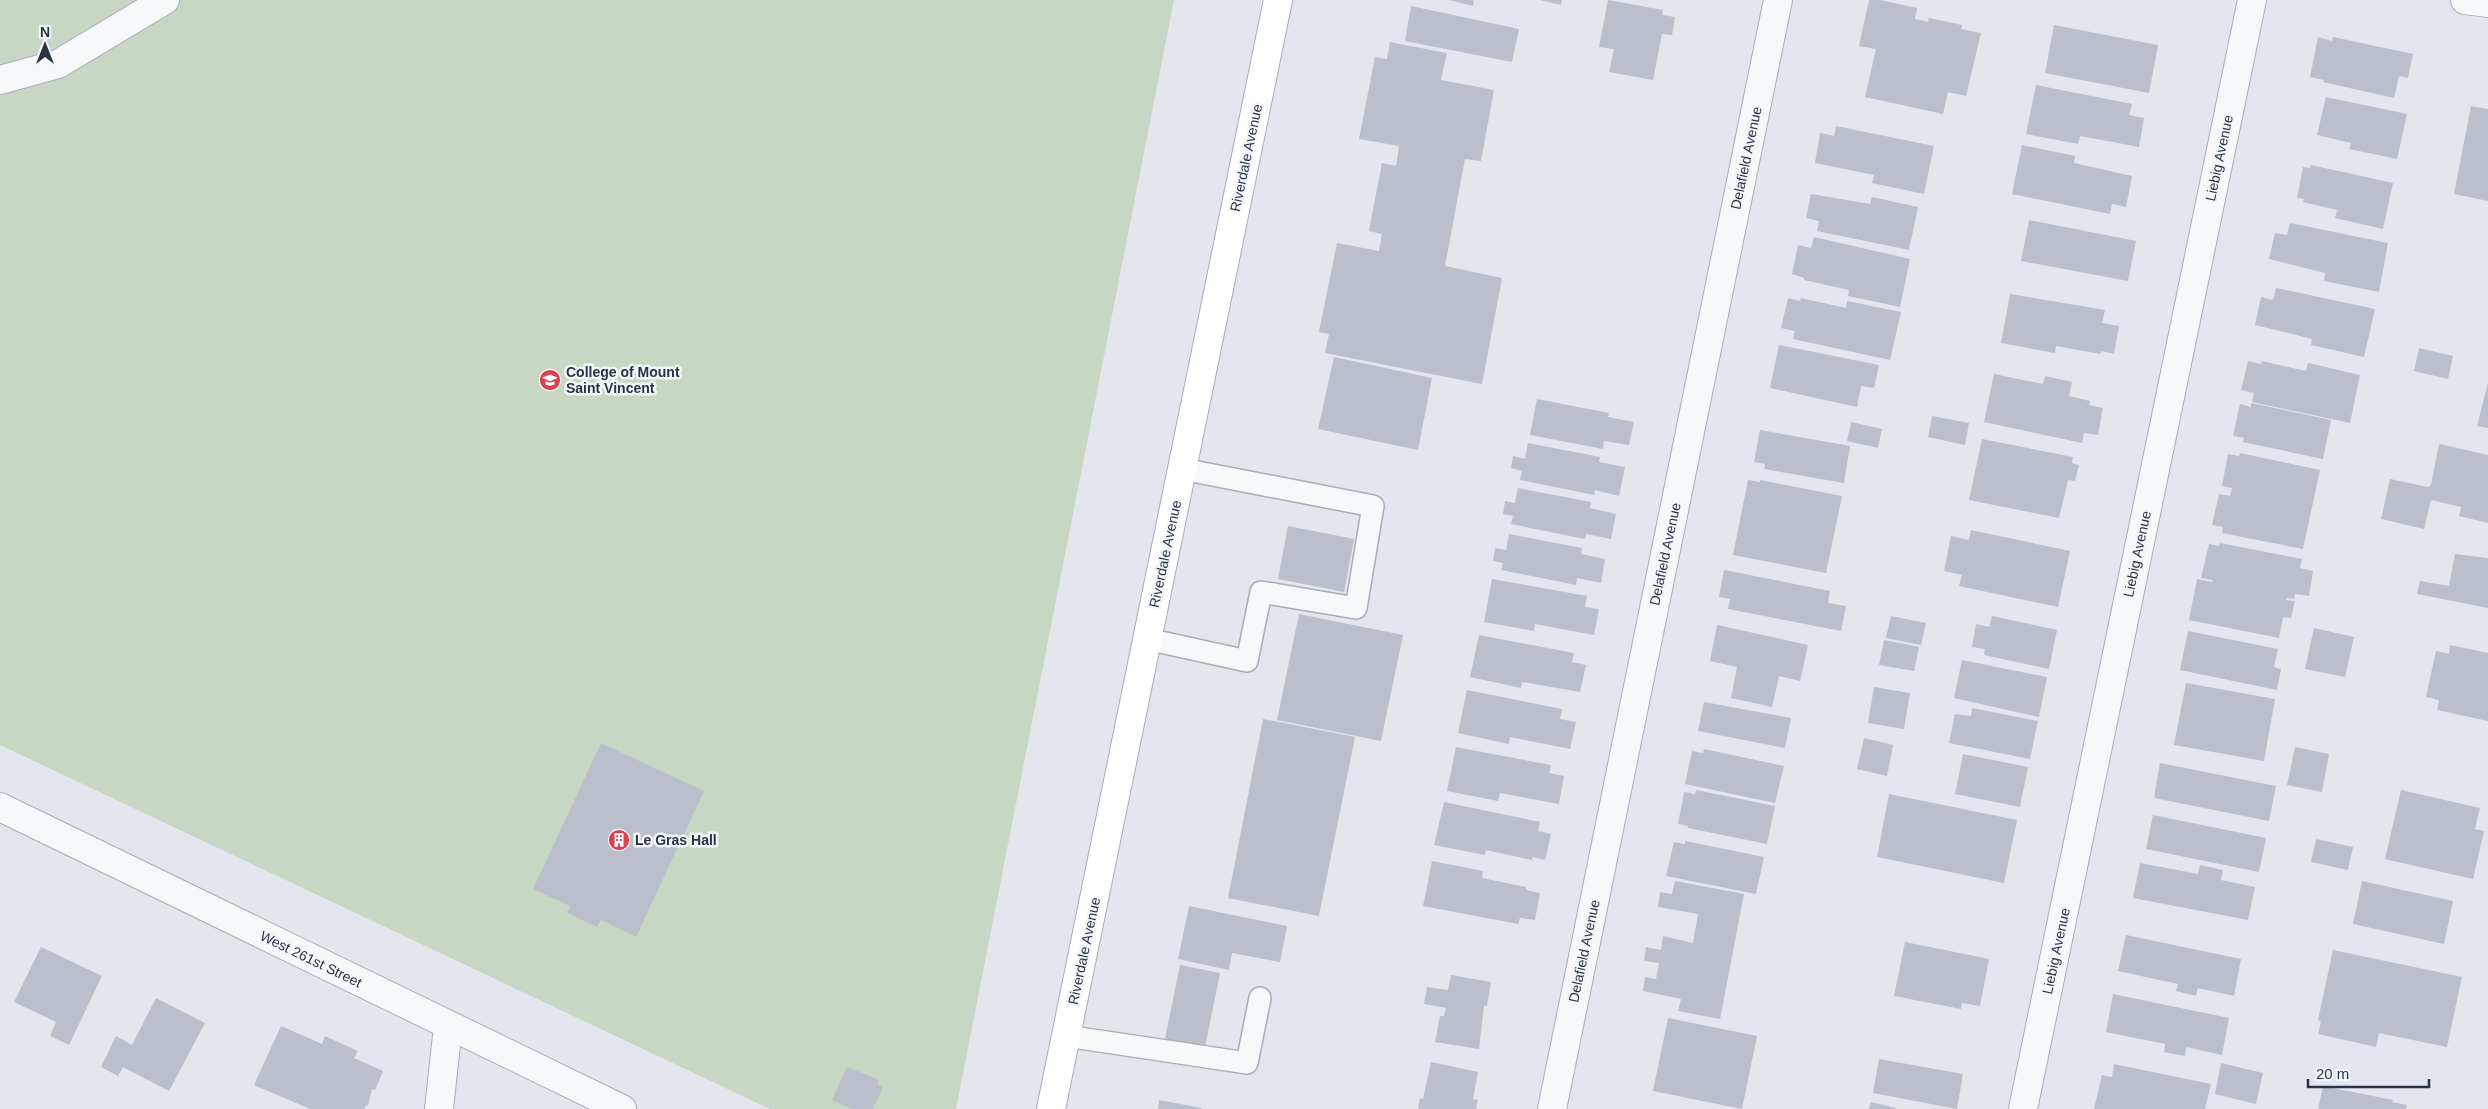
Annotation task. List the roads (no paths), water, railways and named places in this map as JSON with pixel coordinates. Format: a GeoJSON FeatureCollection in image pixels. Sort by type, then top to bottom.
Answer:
{"type":"FeatureCollection","features":[{"type":"Feature","properties":{"kind":"main road","name":"Riverdale Avenue"},"geometry":{"type":"LineString","coordinates":[[1051,1109],[1278,0]]}},
{"type":"Feature","properties":{"kind":"street"},"geometry":{"type":"LineString","coordinates":[[0,80],[58,64],[165,0]]}},
{"type":"Feature","properties":{"kind":"street","name":"Delafield Avenue"},"geometry":{"type":"LineString","coordinates":[[1552,1109],[1778,0]]}},
{"type":"Feature","properties":{"kind":"street","name":"Liebig Avenue"},"geometry":{"type":"LineString","coordinates":[[2023,1109],[2252,0]]}},
{"type":"Feature","properties":{"kind":"street"},"geometry":{"type":"LineString","coordinates":[[2465,0],[2488,3]]}},
{"type":"Feature","properties":{"kind":"street","name":"West 261st Street"},"geometry":{"type":"LineString","coordinates":[[0,807],[622,1109]]}},
{"type":"Feature","properties":{"kind":"street"},"geometry":{"type":"LineString","coordinates":[[439,1109],[448,1026]]}},
{"type":"Feature","properties":{"kind":"lane"},"geometry":{"type":"LineString","coordinates":[[1147,639],[1246,661],[1261,592],[1356,608],[1373,506],[1182,470]]}},
{"type":"Feature","properties":{"kind":"lane"},"geometry":{"type":"LineString","coordinates":[[1066,1036],[1246,1063],[1260,998]]}},
{"type":"Feature","properties":{"kind":"place","name":"College of Mount Saint Vincent"},"geometry":{"type":"Point","coordinates":[550,380]}},
{"type":"Feature","properties":{"kind":"place","name":"Le Gras Hall"},"geometry":{"type":"Point","coordinates":[619,840]}}]}
